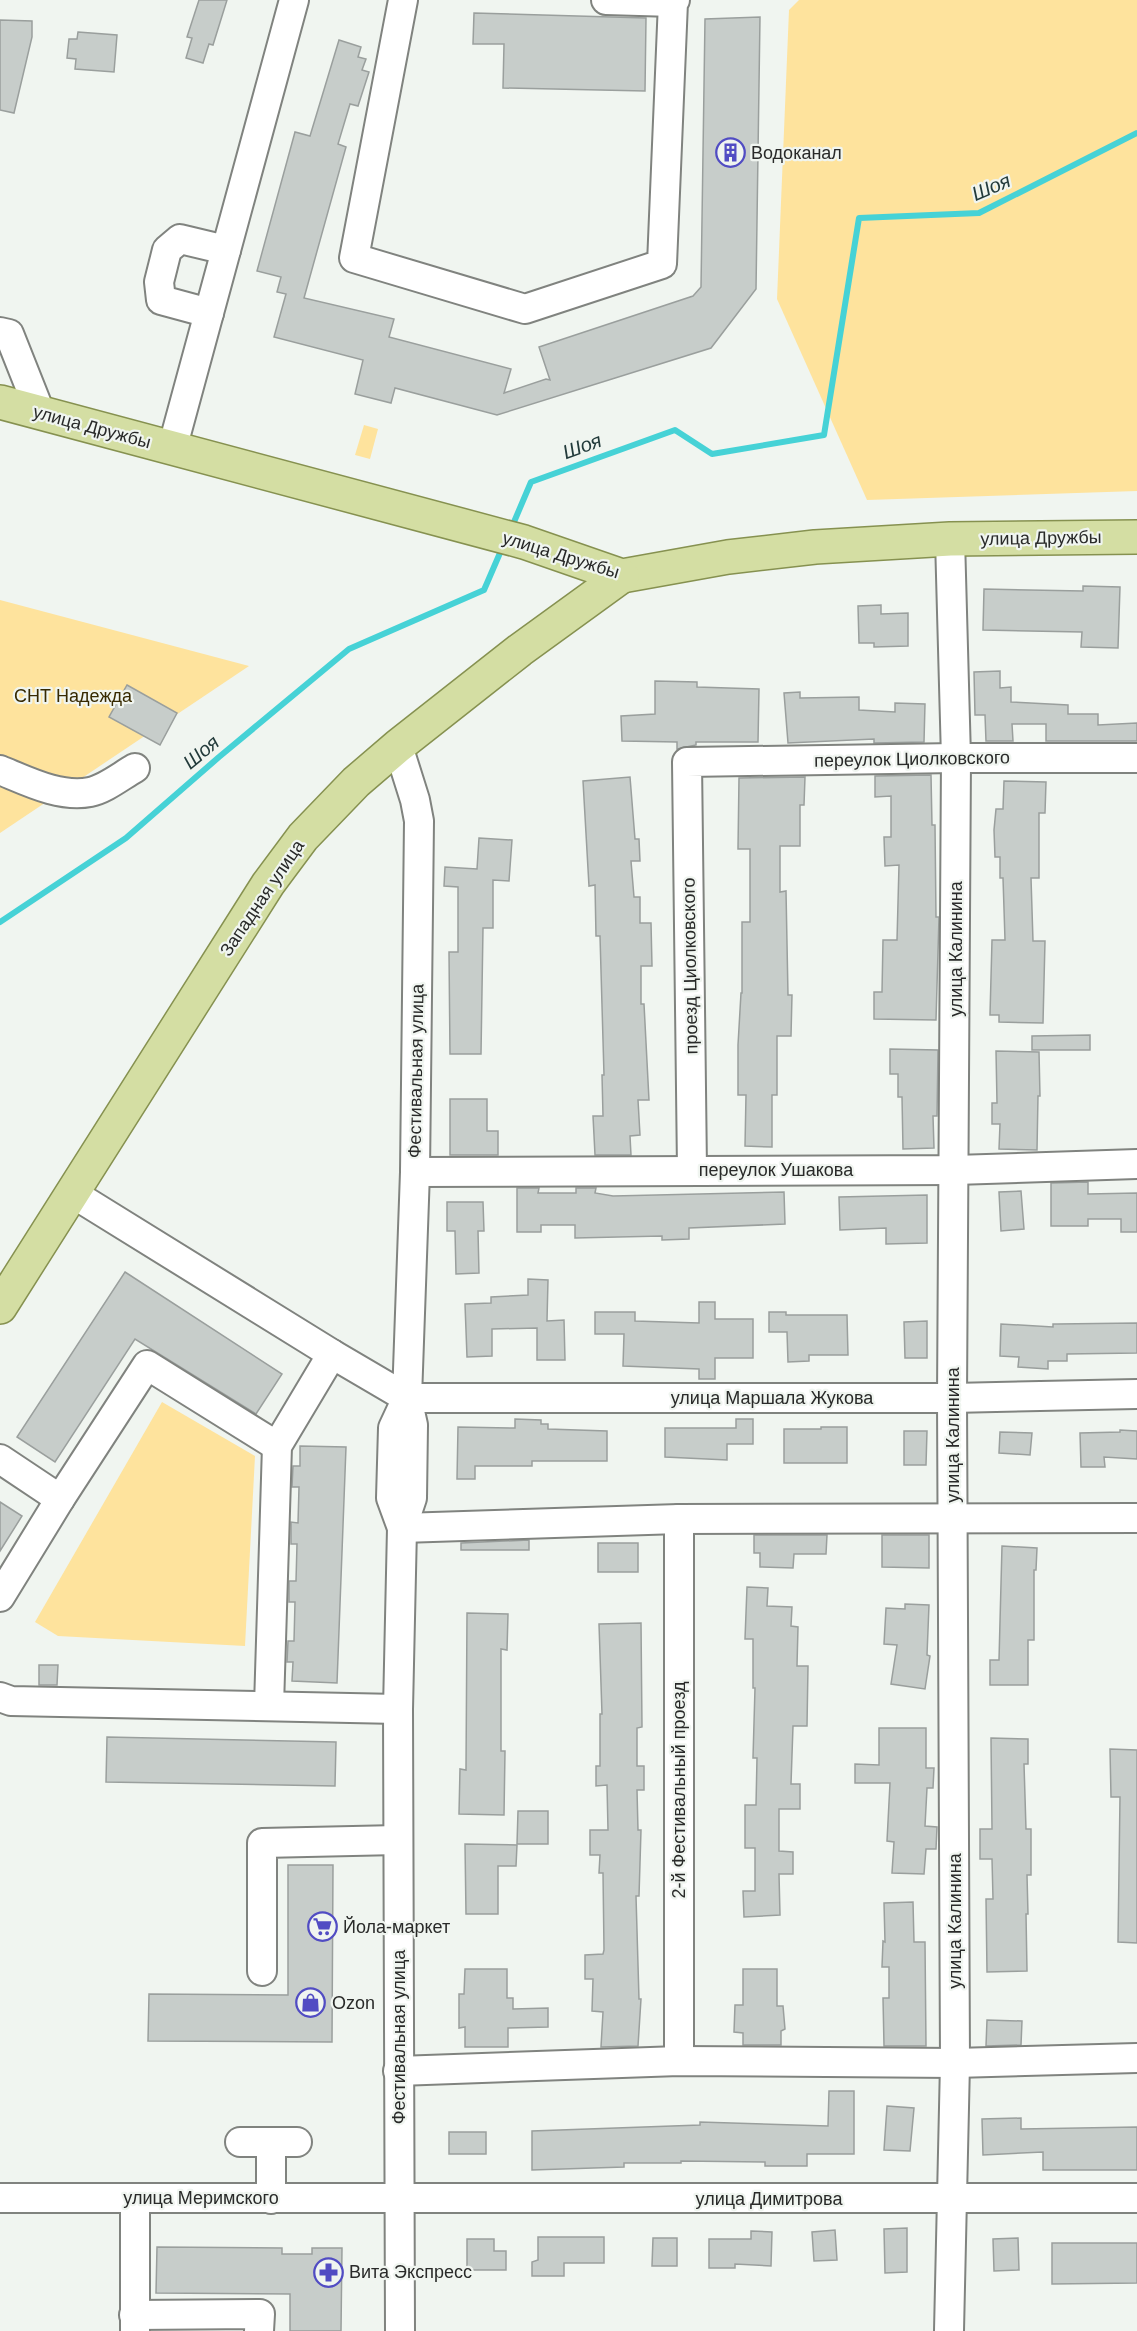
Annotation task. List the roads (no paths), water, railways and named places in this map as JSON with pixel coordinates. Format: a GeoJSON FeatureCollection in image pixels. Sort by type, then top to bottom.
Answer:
{"type":"FeatureCollection","features":[{"type":"Feature","properties":{"kind":"main road","name":"улица Дружбы"},"geometry":{"type":"LineString","coordinates":[[0,402],[524,542],[622,576],[728,557],[804,548],[950,539],[1137,537]]}},
{"type":"Feature","properties":{"kind":"main road","name":"Западная улица"},"geometry":{"type":"LineString","coordinates":[[0,1307],[268,884],[303,837],[329,808],[398,746],[520,650],[622,576]]}},
{"type":"Feature","properties":{"kind":"street"},"geometry":{"type":"LineString","coordinates":[[172,449],[294,0]]}},
{"type":"Feature","properties":{"kind":"street"},"geometry":{"type":"LineString","coordinates":[[403,0],[354,258],[525,309],[662,264],[674,1],[606,0]]}},
{"type":"Feature","properties":{"kind":"street"},"geometry":{"type":"LineString","coordinates":[[210,313],[161,300],[159,282],[168,250],[180,240],[226,250]]}},
{"type":"Feature","properties":{"kind":"street"},"geometry":{"type":"LineString","coordinates":[[0,332],[9,334],[40,412]]}},
{"type":"Feature","properties":{"kind":"street","name":"улица Калинина"},"geometry":{"type":"LineString","coordinates":[[949,2331],[956,2063],[952,1398],[956,758],[950,539]]}},
{"type":"Feature","properties":{"kind":"street","name":"Фестивальная улица"},"geometry":{"type":"LineString","coordinates":[[398,746],[415,800],[419,821],[415,1172],[407,1398],[393,1428],[391,1498],[402,1528],[398,1709],[400,2331]]}},
{"type":"Feature","properties":{"kind":"street","name":"переулок Циолковского"},"geometry":{"type":"LineString","coordinates":[[687,762],[1137,758]]}},
{"type":"Feature","properties":{"kind":"street","name":"проезд Циолковского"},"geometry":{"type":"LineString","coordinates":[[687,762],[692,1170]]}},
{"type":"Feature","properties":{"kind":"street"},"geometry":{"type":"LineString","coordinates":[[0,770],[49,788],[72,793],[91,792],[135,768]]}},
{"type":"Feature","properties":{"kind":"street","name":"переулок Ушакова"},"geometry":{"type":"LineString","coordinates":[[415,1172],[955,1170],[1137,1164]]}},
{"type":"Feature","properties":{"kind":"street"},"geometry":{"type":"LineString","coordinates":[[72,1193],[407,1398]]}},
{"type":"Feature","properties":{"kind":"street"},"geometry":{"type":"LineString","coordinates":[[269,1706],[277,1446],[332,1354]]}},
{"type":"Feature","properties":{"kind":"street"},"geometry":{"type":"LineString","coordinates":[[0,1597],[147,1365],[277,1446]]}},
{"type":"Feature","properties":{"kind":"street","name":"улица Маршала Жукова"},"geometry":{"type":"LineString","coordinates":[[407,1398],[952,1398],[1137,1394]]}},
{"type":"Feature","properties":{"kind":"street"},"geometry":{"type":"LineString","coordinates":[[0,1459],[60,1499]]}},
{"type":"Feature","properties":{"kind":"street"},"geometry":{"type":"LineString","coordinates":[[402,1528],[680,1519],[1137,1518]]}},
{"type":"Feature","properties":{"kind":"street","name":"2-й Фестивальный проезд"},"geometry":{"type":"LineString","coordinates":[[679,2061],[680,1519]]}},
{"type":"Feature","properties":{"kind":"street"},"geometry":{"type":"LineString","coordinates":[[0,1697],[11,1701],[398,1709]]}},
{"type":"Feature","properties":{"kind":"street"},"geometry":{"type":"LineString","coordinates":[[262,1971],[262,1843],[398,1840]]}},
{"type":"Feature","properties":{"kind":"street"},"geometry":{"type":"LineString","coordinates":[[398,2071],[679,2061],[956,2063],[1137,2058]]}},
{"type":"Feature","properties":{"kind":"street"},"geometry":{"type":"LineString","coordinates":[[240,2142],[284,2142],[271,2199]]}},
{"type":"Feature","properties":{"kind":"street","name":"улица Меримского"},"geometry":{"type":"LineString","coordinates":[[0,2198],[401,2199]]}},
{"type":"Feature","properties":{"kind":"street"},"geometry":{"type":"LineString","coordinates":[[135,2198],[134,2323],[260,2314],[260,2331]]}},
{"type":"Feature","properties":{"kind":"street","name":"улица Димитрова"},"geometry":{"type":"LineString","coordinates":[[401,2199],[1137,2198]]}},
{"type":"Feature","properties":{"kind":"waterway","name":"Шоя"},"geometry":{"type":"LineString","coordinates":[[511,529],[531,482],[675,430],[712,454],[824,435],[859,218],[979,213],[1137,133]]}},
{"type":"Feature","properties":{"kind":"waterway","name":"Шоя"},"geometry":{"type":"LineString","coordinates":[[0,922],[126,838],[349,649],[484,590],[503,546]]}},
{"type":"Feature","properties":{"kind":"place","name":"Водоканал"},"geometry":{"type":"Point","coordinates":[730,153]}},
{"type":"Feature","properties":{"kind":"place","name":"Йола-маркет"},"geometry":{"type":"Point","coordinates":[322,1927]}},
{"type":"Feature","properties":{"kind":"place","name":"Ozon"},"geometry":{"type":"Point","coordinates":[311,2003]}},
{"type":"Feature","properties":{"kind":"place","name":"Вита Экспресс"},"geometry":{"type":"Point","coordinates":[328,2272]}},
{"type":"Feature","properties":{"kind":"park label","name":"СНТ Надежда"},"geometry":{"type":"Point","coordinates":[73,696]}}]}
